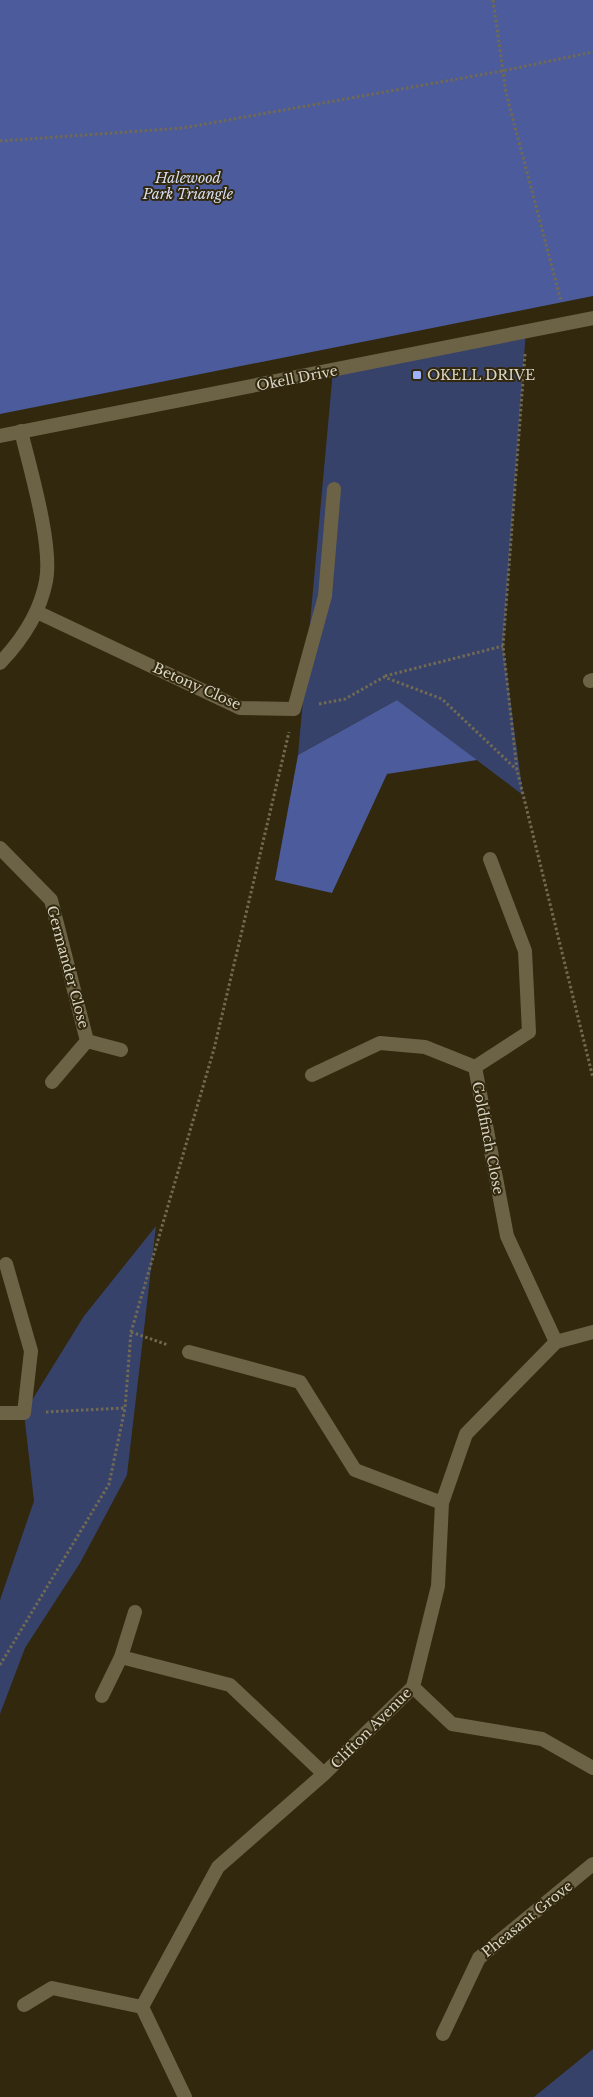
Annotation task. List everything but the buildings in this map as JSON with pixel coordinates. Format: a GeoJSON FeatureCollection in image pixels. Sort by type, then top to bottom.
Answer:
{"type":"FeatureCollection","features":[{"type":"Feature","properties":{"kind":"street","name":"Okell Drive"},"geometry":{"type":"LineString","coordinates":[[0,436],[593,318]]}},
{"type":"Feature","properties":{"kind":"street"},"geometry":{"type":"LineString","coordinates":[[0,663],[18,644],[37,612],[46,580],[46,548],[22,431]]}},
{"type":"Feature","properties":{"kind":"street"},"geometry":{"type":"LineString","coordinates":[[294,709],[325,596],[334,488]]}},
{"type":"Feature","properties":{"kind":"street","name":"Betony Close"},"geometry":{"type":"LineString","coordinates":[[37,612],[240,708],[294,709]]}},
{"type":"Feature","properties":{"kind":"street","name":"Germander Close"},"geometry":{"type":"LineString","coordinates":[[0,848],[51,900],[87,1041],[121,1050]]}},
{"type":"Feature","properties":{"kind":"street"},"geometry":{"type":"LineString","coordinates":[[475,1067],[529,1032],[526,951],[490,859]]}},
{"type":"Feature","properties":{"kind":"street"},"geometry":{"type":"LineString","coordinates":[[52,1082],[87,1041]]}},
{"type":"Feature","properties":{"kind":"street","name":"Goldfinch Close"},"geometry":{"type":"LineString","coordinates":[[312,1075],[380,1043],[425,1047],[475,1067],[507,1236],[556,1342]]}},
{"type":"Feature","properties":{"kind":"street"},"geometry":{"type":"LineString","coordinates":[[0,1413],[24,1413],[31,1351],[6,1264]]}},
{"type":"Feature","properties":{"kind":"street"},"geometry":{"type":"LineString","coordinates":[[556,1342],[593,1332]]}},
{"type":"Feature","properties":{"kind":"street","name":"Clifton Avenue"},"geometry":{"type":"LineString","coordinates":[[142,2007],[218,1867],[324,1774],[414,1687],[438,1586],[442,1503],[466,1434],[556,1342]]}},
{"type":"Feature","properties":{"kind":"street"},"geometry":{"type":"LineString","coordinates":[[189,1352],[300,1382],[356,1470],[442,1503]]}},
{"type":"Feature","properties":{"kind":"street"},"geometry":{"type":"LineString","coordinates":[[102,1696],[121,1657],[135,1612]]}},
{"type":"Feature","properties":{"kind":"street"},"geometry":{"type":"LineString","coordinates":[[121,1657],[230,1685],[324,1774]]}},
{"type":"Feature","properties":{"kind":"street"},"geometry":{"type":"LineString","coordinates":[[414,1687],[452,1724],[542,1739],[593,1768]]}},
{"type":"Feature","properties":{"kind":"street","name":"Pheasant Grove"},"geometry":{"type":"LineString","coordinates":[[443,2034],[479,1958],[593,1864]]}},
{"type":"Feature","properties":{"kind":"street"},"geometry":{"type":"LineString","coordinates":[[24,2005],[52,1988],[142,2007],[184,2097]]}},
{"type":"Feature","properties":{"kind":"path"},"geometry":{"type":"LineString","coordinates":[[493,0],[502,71],[565,324]]}},
{"type":"Feature","properties":{"kind":"path"},"geometry":{"type":"LineString","coordinates":[[0,141],[183,128],[502,71],[593,52]]}},
{"type":"Feature","properties":{"kind":"path"},"geometry":{"type":"LineString","coordinates":[[526,330],[503,646],[517,770],[593,1078]]}},
{"type":"Feature","properties":{"kind":"path"},"geometry":{"type":"LineString","coordinates":[[0,1665],[109,1484],[125,1408],[131,1332],[214,1049],[294,709],[345,699],[384,677],[503,646]]}},
{"type":"Feature","properties":{"kind":"path"},"geometry":{"type":"LineString","coordinates":[[384,677],[442,699],[517,770]]}},
{"type":"Feature","properties":{"kind":"path"},"geometry":{"type":"LineString","coordinates":[[131,1332],[189,1352]]}},
{"type":"Feature","properties":{"kind":"path"},"geometry":{"type":"LineString","coordinates":[[24,1413],[125,1408]]}},
{"type":"Feature","properties":{"kind":"shaded area"},"geometry":{"type":"Polygon","coordinates":[[[526,330],[503,646],[523,795],[397,700],[298,755],[333,370],[526,330]]]}},
{"type":"Feature","properties":{"kind":"shaded area"},"geometry":{"type":"Polygon","coordinates":[[[156,1226],[127,1475],[80,1563],[25,1648],[0,1714],[0,1600],[34,1501],[24,1413],[84,1316],[156,1226]]]}},
{"type":"Feature","properties":{"kind":"shaded area"},"geometry":{"type":"Polygon","coordinates":[[[593,2049],[593,2097],[534,2097],[593,2049]]]}},
{"type":"Feature","properties":{"kind":"green space","name":"Halewood Park Triangle"},"geometry":{"type":"Polygon","coordinates":[[[0,0],[593,0],[593,296],[0,414],[0,0]]]}},
{"type":"Feature","properties":{"kind":"green space"},"geometry":{"type":"Polygon","coordinates":[[[397,700],[477,760],[387,774],[332,893],[275,880],[298,755],[397,700]]]}},
{"type":"Feature","properties":{"kind":"place","name":"OKELL DRIVE"},"geometry":{"type":"Point","coordinates":[417,375]}}]}
